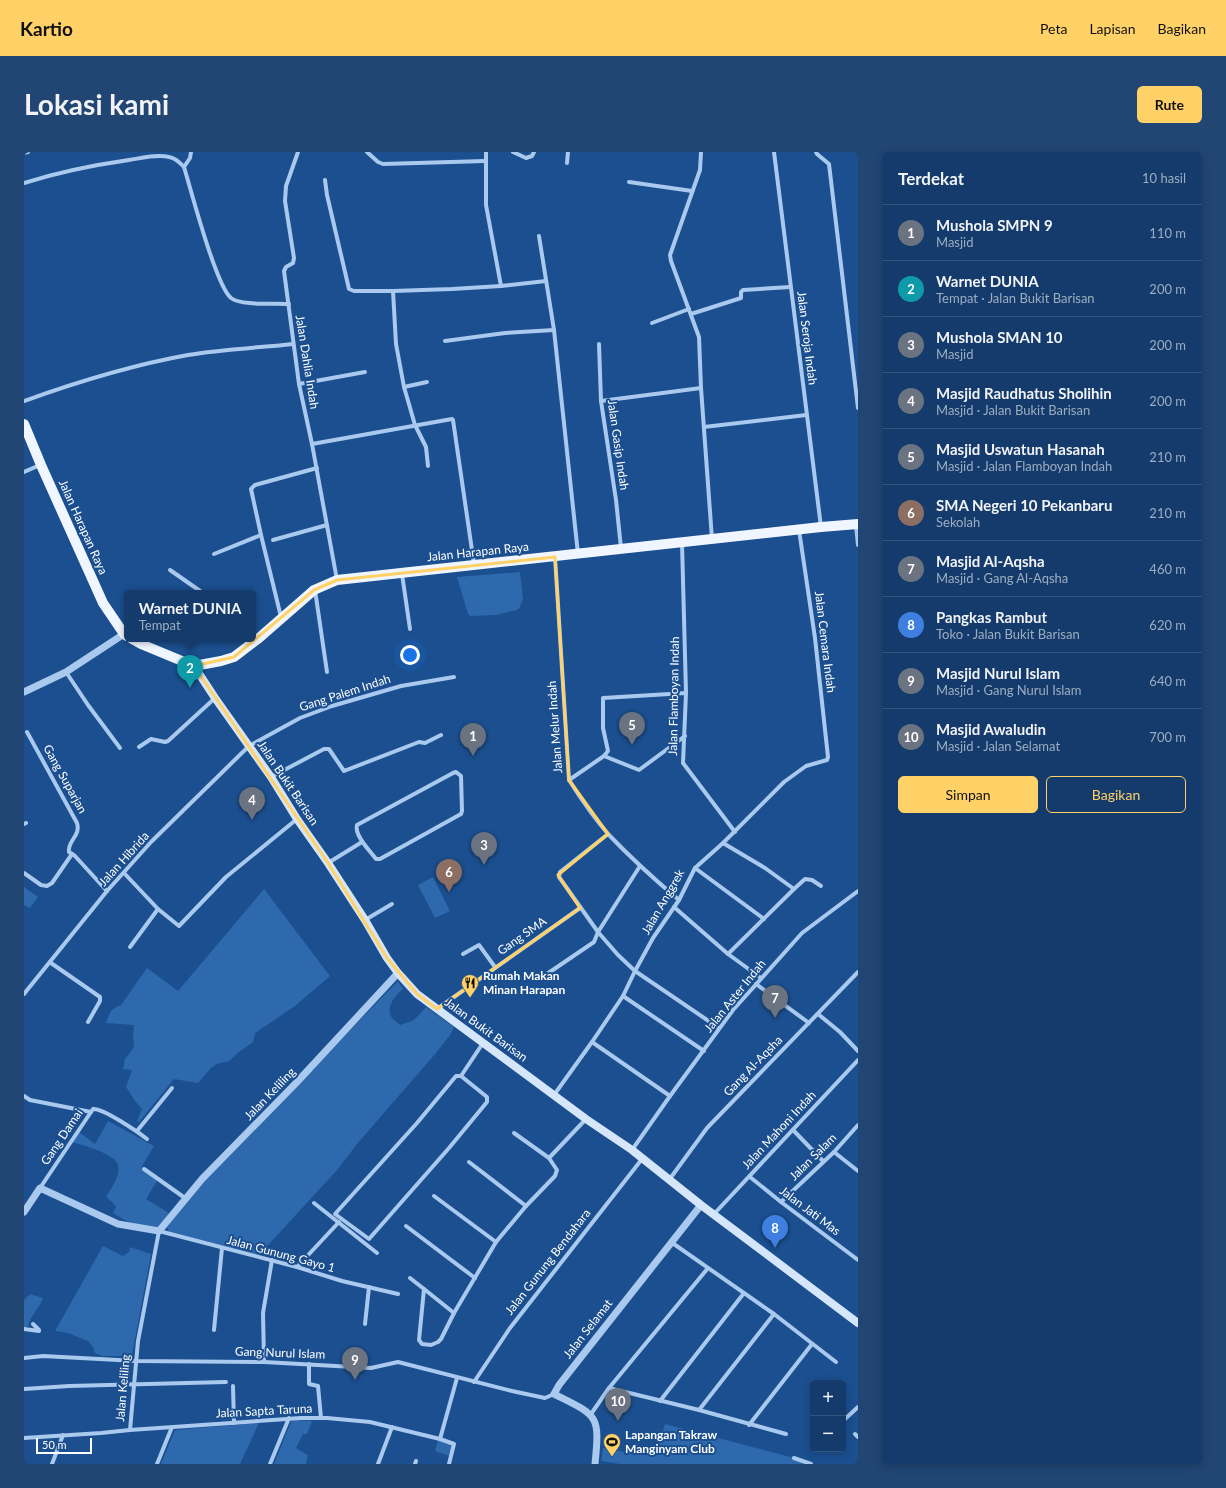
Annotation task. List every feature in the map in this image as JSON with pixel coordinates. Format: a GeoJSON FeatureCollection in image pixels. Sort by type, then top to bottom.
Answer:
{"type":"FeatureCollection","features":[{"type":"Feature","properties":{"kind":"main road","name":"Jalan Harapan Raya"},"geometry":{"type":"LineString","coordinates":[[25,429],[103,603],[124,631]]}},
{"type":"Feature","properties":{"kind":"main road","name":"Jalan Harapan Raya"},"geometry":{"type":"LineString","coordinates":[[256,636],[281,618],[314,590],[338,580],[857,524]]}},
{"type":"Feature","properties":{"kind":"main road","name":"Jalan Harapan Raya"},"geometry":{"type":"LineString","coordinates":[[138,642],[194,666],[234,657],[250,642]]}},
{"type":"Feature","properties":{"kind":"main road","name":"Jalan Bukit Barisan"},"geometry":{"type":"LineString","coordinates":[[194,666],[271,777],[297,819],[328,863],[365,920],[387,958],[417,994],[554,1094],[586,1120],[632,1150],[701,1205],[858,1323]]}},
{"type":"Feature","properties":{"kind":"street"},"geometry":{"type":"LineString","coordinates":[[24,153],[28,152]]}},
{"type":"Feature","properties":{"kind":"street"},"geometry":{"type":"LineString","coordinates":[[184,167],[190,158],[191,152]]}},
{"type":"Feature","properties":{"kind":"street","name":"Jalan Dahlia Indah"},"geometry":{"type":"LineString","coordinates":[[298,152],[285,192],[285,201],[294,258],[293,263],[286,267],[284,271],[299,384],[317,468],[338,580]]}},
{"type":"Feature","properties":{"kind":"street"},"geometry":{"type":"LineString","coordinates":[[368,152],[381,163],[485,161]]}},
{"type":"Feature","properties":{"kind":"street"},"geometry":{"type":"LineString","coordinates":[[486,152],[486,205],[501,286]]}},
{"type":"Feature","properties":{"kind":"street"},"geometry":{"type":"LineString","coordinates":[[513,152],[526,158],[532,156],[534,152]]}},
{"type":"Feature","properties":{"kind":"street"},"geometry":{"type":"LineString","coordinates":[[567,163],[568,152]]}},
{"type":"Feature","properties":{"kind":"street"},"geometry":{"type":"LineString","coordinates":[[701,152],[701,166],[670,255],[699,337],[701,388],[712,540]]}},
{"type":"Feature","properties":{"kind":"street","name":"Jalan Seroja Indah"},"geometry":{"type":"LineString","coordinates":[[774,152],[821,527]]}},
{"type":"Feature","properties":{"kind":"street"},"geometry":{"type":"LineString","coordinates":[[816,152],[829,164],[858,408]]}},
{"type":"Feature","properties":{"kind":"street"},"geometry":{"type":"LineString","coordinates":[[24,183],[67,171],[104,164],[149,157],[168,157],[175,159],[184,167],[209,250],[227,294],[231,298],[242,302],[288,304]]}},
{"type":"Feature","properties":{"kind":"street"},"geometry":{"type":"LineString","coordinates":[[325,180],[327,195],[349,289],[354,291],[393,291],[452,289],[546,281]]}},
{"type":"Feature","properties":{"kind":"street"},"geometry":{"type":"LineString","coordinates":[[629,182],[692,191]]}},
{"type":"Feature","properties":{"kind":"street"},"geometry":{"type":"LineString","coordinates":[[539,236],[554,330],[578,554]]}},
{"type":"Feature","properties":{"kind":"street"},"geometry":{"type":"LineString","coordinates":[[691,314],[741,298],[741,292],[743,290],[790,287]]}},
{"type":"Feature","properties":{"kind":"street"},"geometry":{"type":"LineString","coordinates":[[393,291],[396,344],[404,387],[414,425],[426,447],[428,466]]}},
{"type":"Feature","properties":{"kind":"street"},"geometry":{"type":"LineString","coordinates":[[652,323],[689,309]]}},
{"type":"Feature","properties":{"kind":"street"},"geometry":{"type":"LineString","coordinates":[[445,341],[508,333],[554,330]]}},
{"type":"Feature","properties":{"kind":"street"},"geometry":{"type":"LineString","coordinates":[[24,401],[58,389],[132,367],[186,355],[293,344]]}},
{"type":"Feature","properties":{"kind":"street","name":"Jalan Gasip Indah"},"geometry":{"type":"LineString","coordinates":[[599,344],[601,401],[616,500],[621,550]]}},
{"type":"Feature","properties":{"kind":"street"},"geometry":{"type":"LineString","coordinates":[[299,384],[365,372]]}},
{"type":"Feature","properties":{"kind":"street"},"geometry":{"type":"LineString","coordinates":[[404,387],[427,382]]}},
{"type":"Feature","properties":{"kind":"street"},"geometry":{"type":"LineString","coordinates":[[601,401],[701,388]]}},
{"type":"Feature","properties":{"kind":"street"},"geometry":{"type":"LineString","coordinates":[[704,427],[806,415]]}},
{"type":"Feature","properties":{"kind":"street"},"geometry":{"type":"LineString","coordinates":[[312,444],[449,419],[453,420],[475,565]]}},
{"type":"Feature","properties":{"kind":"street"},"geometry":{"type":"LineString","coordinates":[[24,472],[41,465]]}},
{"type":"Feature","properties":{"kind":"street"},"geometry":{"type":"LineString","coordinates":[[281,618],[251,489],[252,487],[317,468]]}},
{"type":"Feature","properties":{"kind":"street"},"geometry":{"type":"LineString","coordinates":[[857,524],[858,545]]}},
{"type":"Feature","properties":{"kind":"street"},"geometry":{"type":"LineString","coordinates":[[273,540],[327,525]]}},
{"type":"Feature","properties":{"kind":"street","name":"Jalan Cemara Indah"},"geometry":{"type":"LineString","coordinates":[[799,530],[815,638],[828,757]]}},
{"type":"Feature","properties":{"kind":"street"},"geometry":{"type":"LineString","coordinates":[[214,554],[261,535]]}},
{"type":"Feature","properties":{"kind":"street","name":"Jalan Flamboyan Indah"},"geometry":{"type":"LineString","coordinates":[[682,543],[686,693],[683,760],[684,765],[735,832]]}},
{"type":"Feature","properties":{"kind":"street","name":"Jalan Melur Indah"},"geometry":{"type":"LineString","coordinates":[[555,557],[569,780],[608,834],[640,866],[678,900]]}},
{"type":"Feature","properties":{"kind":"street"},"geometry":{"type":"LineString","coordinates":[[170,570],[200,590]]}},
{"type":"Feature","properties":{"kind":"street"},"geometry":{"type":"LineString","coordinates":[[402,572],[410,629]]}},
{"type":"Feature","properties":{"kind":"street"},"geometry":{"type":"LineString","coordinates":[[314,590],[327,672]]}},
{"type":"Feature","properties":{"kind":"street"},"geometry":{"type":"LineString","coordinates":[[24,692],[66,672],[124,638]]}},
{"type":"Feature","properties":{"kind":"street"},"geometry":{"type":"LineString","coordinates":[[66,672],[120,748]]}},
{"type":"Feature","properties":{"kind":"street","name":"Gang Palem Indah"},"geometry":{"type":"LineString","coordinates":[[249,746],[300,718],[332,706],[401,686],[454,677]]}},
{"type":"Feature","properties":{"kind":"street"},"geometry":{"type":"LineString","coordinates":[[569,780],[604,756],[608,751],[603,728],[603,698],[686,693]]}},
{"type":"Feature","properties":{"kind":"street"},"geometry":{"type":"LineString","coordinates":[[139,747],[151,739],[165,742],[168,741],[215,698]]}},
{"type":"Feature","properties":{"kind":"street","name":"Gang Suparjan"},"geometry":{"type":"LineString","coordinates":[[27,732],[77,823],[78,831],[69,848],[69,852],[72,854]]}},
{"type":"Feature","properties":{"kind":"street"},"geometry":{"type":"LineString","coordinates":[[271,777],[324,749],[329,749],[344,771],[419,742],[425,743],[441,735]]}},
{"type":"Feature","properties":{"kind":"street"},"geometry":{"type":"LineString","coordinates":[[604,756],[639,770],[685,736]]}},
{"type":"Feature","properties":{"kind":"street","name":"Jalan Hibrida"},"geometry":{"type":"LineString","coordinates":[[24,994],[51,963],[108,891],[151,842],[249,746]]}},
{"type":"Feature","properties":{"kind":"street","name":"Jalan Anggrek"},"geometry":{"type":"LineString","coordinates":[[554,1094],[623,996],[653,938],[674,907],[695,868],[724,843],[784,782],[802,769],[824,762],[828,757]]}},
{"type":"Feature","properties":{"kind":"street"},"geometry":{"type":"LineString","coordinates":[[456,772],[461,776],[461,814],[378,860],[362,842],[357,825],[453,773],[456,772]]}},
{"type":"Feature","properties":{"kind":"street"},"geometry":{"type":"LineString","coordinates":[[124,873],[158,909],[179,926],[226,877],[297,819]]}},
{"type":"Feature","properties":{"kind":"street"},"geometry":{"type":"LineString","coordinates":[[608,834],[560,873],[559,877],[598,932],[618,955],[635,971],[719,1028]]}},
{"type":"Feature","properties":{"kind":"street"},"geometry":{"type":"LineString","coordinates":[[328,863],[362,842]]}},
{"type":"Feature","properties":{"kind":"street"},"geometry":{"type":"LineString","coordinates":[[724,843],[765,868],[794,889]]}},
{"type":"Feature","properties":{"kind":"street"},"geometry":{"type":"LineString","coordinates":[[24,873],[41,885],[47,886],[52,883],[72,854],[108,891]]}},
{"type":"Feature","properties":{"kind":"street"},"geometry":{"type":"LineString","coordinates":[[541,978],[594,942],[598,932],[640,866]]}},
{"type":"Feature","properties":{"kind":"street"},"geometry":{"type":"LineString","coordinates":[[695,868],[764,919]]}},
{"type":"Feature","properties":{"kind":"street"},"geometry":{"type":"LineString","coordinates":[[728,954],[805,879],[812,880],[821,886]]}},
{"type":"Feature","properties":{"kind":"street","name":"Jalan Aster Indah"},"geometry":{"type":"LineString","coordinates":[[632,1150],[719,1028],[761,978],[802,933],[858,891]]}},
{"type":"Feature","properties":{"kind":"street"},"geometry":{"type":"LineString","coordinates":[[365,920],[392,904]]}},
{"type":"Feature","properties":{"kind":"street"},"geometry":{"type":"LineString","coordinates":[[674,907],[728,954],[761,978]]}},
{"type":"Feature","properties":{"kind":"street","name":"Gang SMA"},"geometry":{"type":"LineString","coordinates":[[437,1009],[580,908]]}},
{"type":"Feature","properties":{"kind":"street"},"geometry":{"type":"LineString","coordinates":[[130,947],[158,909]]}},
{"type":"Feature","properties":{"kind":"street"},"geometry":{"type":"LineString","coordinates":[[462,954],[479,945],[495,967]]}},
{"type":"Feature","properties":{"kind":"street"},"geometry":{"type":"LineString","coordinates":[[51,963],[100,997],[100,1001],[88,1022]]}},
{"type":"Feature","properties":{"kind":"street","name":"Gang Al-Aqsha"},"geometry":{"type":"LineString","coordinates":[[669,1180],[707,1128],[858,972]]}},
{"type":"Feature","properties":{"kind":"street","name":"Jalan Keliling"},"geometry":{"type":"LineString","coordinates":[[130,1430],[136,1361],[159,1231],[185,1198],[297,1082],[398,973]]}},
{"type":"Feature","properties":{"kind":"street"},"geometry":{"type":"LineString","coordinates":[[756,984],[809,1023]]}},
{"type":"Feature","properties":{"kind":"street"},"geometry":{"type":"LineString","coordinates":[[623,996],[704,1051]]}},
{"type":"Feature","properties":{"kind":"street"},"geometry":{"type":"LineString","coordinates":[[818,1014],[840,1032],[858,1051]]}},
{"type":"Feature","properties":{"kind":"street"},"geometry":{"type":"LineString","coordinates":[[461,1076],[484,1042]]}},
{"type":"Feature","properties":{"kind":"street"},"geometry":{"type":"LineString","coordinates":[[592,1042],[670,1096]]}},
{"type":"Feature","properties":{"kind":"street","name":"Jalan Mahoni Indah"},"geometry":{"type":"LineString","coordinates":[[714,1214],[858,1060]]}},
{"type":"Feature","properties":{"kind":"street"},"geometry":{"type":"LineString","coordinates":[[314,1203],[339,1220],[369,1239],[449,1148],[487,1101],[487,1097],[461,1076],[456,1076],[417,1124],[335,1214],[339,1220],[377,1253]]}},
{"type":"Feature","properties":{"kind":"street"},"geometry":{"type":"LineString","coordinates":[[137,1132],[172,1088]]}},
{"type":"Feature","properties":{"kind":"street"},"geometry":{"type":"LineString","coordinates":[[26,1097],[91,1112]]}},
{"type":"Feature","properties":{"kind":"street","name":"Gang Damai"},"geometry":{"type":"LineString","coordinates":[[40,1188],[93,1109],[99,1109],[147,1139]]}},
{"type":"Feature","properties":{"kind":"street"},"geometry":{"type":"LineString","coordinates":[[549,1158],[586,1120]]}},
{"type":"Feature","properties":{"kind":"street","name":"Jalan Salam"},"geometry":{"type":"LineString","coordinates":[[781,1202],[834,1152],[858,1126]]}},
{"type":"Feature","properties":{"kind":"street"},"geometry":{"type":"LineString","coordinates":[[793,1130],[823,1161]]}},
{"type":"Feature","properties":{"kind":"street"},"geometry":{"type":"LineString","coordinates":[[424,1289],[418,1336],[422,1344],[431,1345],[441,1339],[454,1313],[496,1242],[526,1206],[555,1176],[557,1170],[549,1158],[514,1133]]}},
{"type":"Feature","properties":{"kind":"street"},"geometry":{"type":"LineString","coordinates":[[834,1152],[858,1170]]}},
{"type":"Feature","properties":{"kind":"street","name":"Jalan Gunung Bendahara"},"geometry":{"type":"LineString","coordinates":[[474,1382],[510,1328],[642,1158]]}},
{"type":"Feature","properties":{"kind":"street"},"geometry":{"type":"LineString","coordinates":[[469,1162],[526,1206]]}},
{"type":"Feature","properties":{"kind":"street"},"geometry":{"type":"LineString","coordinates":[[144,1169],[185,1198]]}},
{"type":"Feature","properties":{"kind":"street","name":"Jalan Jati Mas"},"geometry":{"type":"LineString","coordinates":[[750,1177],[858,1260]]}},
{"type":"Feature","properties":{"kind":"street"},"geometry":{"type":"LineString","coordinates":[[25,1208],[40,1188],[118,1224],[159,1231]]}},
{"type":"Feature","properties":{"kind":"street"},"geometry":{"type":"LineString","coordinates":[[434,1196],[496,1242]]}},
{"type":"Feature","properties":{"kind":"street","name":"Jalan Selamat"},"geometry":{"type":"LineString","coordinates":[[554,1394],[559,1385],[671,1241],[701,1205]]}},
{"type":"Feature","properties":{"kind":"street"},"geometry":{"type":"LineString","coordinates":[[297,1267],[339,1220]]}},
{"type":"Feature","properties":{"kind":"street"},"geometry":{"type":"LineString","coordinates":[[406,1226],[475,1278]]}},
{"type":"Feature","properties":{"kind":"street","name":"Jalan Gunung Gayo 1"},"geometry":{"type":"LineString","coordinates":[[159,1231],[272,1260],[342,1281],[398,1294]]}},
{"type":"Feature","properties":{"kind":"street"},"geometry":{"type":"LineString","coordinates":[[671,1241],[774,1314],[836,1362]]}},
{"type":"Feature","properties":{"kind":"street"},"geometry":{"type":"LineString","coordinates":[[214,1330],[222,1248]]}},
{"type":"Feature","properties":{"kind":"street"},"geometry":{"type":"LineString","coordinates":[[264,1362],[263,1313],[272,1260]]}},
{"type":"Feature","properties":{"kind":"street"},"geometry":{"type":"LineString","coordinates":[[590,1414],[609,1388],[708,1268]]}},
{"type":"Feature","properties":{"kind":"street"},"geometry":{"type":"LineString","coordinates":[[410,1278],[454,1313]]}},
{"type":"Feature","properties":{"kind":"street"},"geometry":{"type":"LineString","coordinates":[[365,1324],[369,1287]]}},
{"type":"Feature","properties":{"kind":"street"},"geometry":{"type":"LineString","coordinates":[[660,1401],[744,1293]]}},
{"type":"Feature","properties":{"kind":"street"},"geometry":{"type":"LineString","coordinates":[[698,1410],[774,1314]]}},
{"type":"Feature","properties":{"kind":"street"},"geometry":{"type":"LineString","coordinates":[[24,1329],[39,1331],[33,1324]]}},
{"type":"Feature","properties":{"kind":"street"},"geometry":{"type":"LineString","coordinates":[[750,1425],[812,1344]]}},
{"type":"Feature","properties":{"kind":"street","name":"Gang Nurul Islam"},"geometry":{"type":"LineString","coordinates":[[24,1358],[43,1356],[136,1361],[264,1362],[374,1368],[398,1362],[457,1378],[545,1398],[554,1394]]}},
{"type":"Feature","properties":{"kind":"street"},"geometry":{"type":"LineString","coordinates":[[309,1364],[309,1384],[318,1386],[321,1418]]}},
{"type":"Feature","properties":{"kind":"street"},"geometry":{"type":"LineString","coordinates":[[449,1464],[454,1444],[440,1439],[457,1378]]}},
{"type":"Feature","properties":{"kind":"street"},"geometry":{"type":"LineString","coordinates":[[24,1389],[69,1386],[226,1382]]}},
{"type":"Feature","properties":{"kind":"street"},"geometry":{"type":"LineString","coordinates":[[233,1386],[234,1422]]}},
{"type":"Feature","properties":{"kind":"street"},"geometry":{"type":"LineString","coordinates":[[609,1388],[786,1434]]}},
{"type":"Feature","properties":{"kind":"street"},"geometry":{"type":"LineString","coordinates":[[554,1394],[584,1409],[590,1414],[598,1429],[596,1464]]}},
{"type":"Feature","properties":{"kind":"street"},"geometry":{"type":"LineString","coordinates":[[846,1418],[858,1407]]}},
{"type":"Feature","properties":{"kind":"street"},"geometry":{"type":"LineString","coordinates":[[270,1464],[289,1418]]}},
{"type":"Feature","properties":{"kind":"street","name":"Jalan Sapta Taruna"},"geometry":{"type":"LineString","coordinates":[[24,1438],[101,1434],[130,1430],[289,1418],[321,1418],[370,1422],[440,1439]]}},
{"type":"Feature","properties":{"kind":"street"},"geometry":{"type":"LineString","coordinates":[[157,1464],[172,1427]]}},
{"type":"Feature","properties":{"kind":"street"},"geometry":{"type":"LineString","coordinates":[[378,1464],[392,1427]]}},
{"type":"Feature","properties":{"kind":"street"},"geometry":{"type":"LineString","coordinates":[[52,1464],[63,1435]]}},
{"type":"Feature","properties":{"kind":"street"},"geometry":{"type":"LineString","coordinates":[[794,1458],[810,1464]]}},
{"type":"Feature","properties":{"kind":"highlighted area"},"geometry":{"type":"Polygon","coordinates":[[[555,557],[569,780],[608,834],[558,875],[580,908],[437,1009],[417,994],[387,958],[328,863],[194,666],[234,657],[314,590],[337,580],[555,557]]]}},
{"type":"Feature","properties":{"kind":"shaded area"},"geometry":{"type":"Polygon","coordinates":[[[520,572],[523,599],[517,610],[496,615],[470,616],[468,614],[457,577],[520,572]]]}},
{"type":"Feature","properties":{"kind":"shaded area"},"geometry":{"type":"Polygon","coordinates":[[[433,877],[450,911],[435,918],[418,885],[433,877]]]}},
{"type":"Feature","properties":{"kind":"shaded area"},"geometry":{"type":"Polygon","coordinates":[[[24,887],[38,897],[30,908],[24,905],[24,887]]]}},
{"type":"Feature","properties":{"kind":"shaded area"},"geometry":{"type":"Polygon","coordinates":[[[264,889],[330,976],[295,1006],[255,1033],[253,1042],[229,1061],[217,1064],[211,1068],[198,1083],[174,1079],[139,1122],[137,1121],[142,1109],[126,1087],[132,1070],[123,1069],[125,1059],[134,1047],[134,1025],[106,1023],[109,1014],[121,1005],[147,968],[178,991],[264,889]]]}},
{"type":"Feature","properties":{"kind":"shaded area"},"geometry":{"type":"Polygon","coordinates":[[[398,981],[403,989],[394,998],[390,1006],[390,1014],[392,1018],[400,1025],[414,1020],[426,1007],[454,1027],[450,1035],[436,1053],[357,1144],[338,1169],[259,1255],[169,1232],[167,1227],[169,1224],[208,1176],[398,981]]]}},
{"type":"Feature","properties":{"kind":"shaded area"},"geometry":{"type":"Polygon","coordinates":[[[108,1121],[154,1146],[141,1168],[157,1181],[146,1199],[169,1213],[159,1229],[134,1224],[113,1213],[116,1207],[106,1197],[115,1182],[118,1173],[119,1169],[116,1161],[98,1150],[72,1142],[79,1132],[95,1144],[108,1121]]]}},
{"type":"Feature","properties":{"kind":"shaded area"},"geometry":{"type":"Polygon","coordinates":[[[103,1246],[123,1256],[129,1252],[130,1247],[151,1254],[132,1355],[130,1356],[102,1356],[95,1353],[93,1347],[88,1341],[68,1333],[55,1331],[103,1246]]]}},
{"type":"Feature","properties":{"kind":"shaded area"},"geometry":{"type":"Polygon","coordinates":[[[30,1294],[43,1298],[28,1326],[24,1328],[24,1300],[30,1294]]]}},
{"type":"Feature","properties":{"kind":"shaded area"},"geometry":{"type":"Polygon","coordinates":[[[295,1420],[312,1421],[307,1434],[303,1434],[296,1448],[308,1455],[306,1464],[274,1464],[291,1422],[295,1420]]]}},
{"type":"Feature","properties":{"kind":"shaded area"},"geometry":{"type":"Polygon","coordinates":[[[259,1423],[240,1464],[161,1464],[175,1430],[259,1423]]]}},
{"type":"Feature","properties":{"kind":"shaded area"},"geometry":{"type":"Polygon","coordinates":[[[665,1424],[805,1462],[804,1464],[620,1464],[601,1461],[603,1448],[624,1452],[626,1446],[655,1454],[665,1424]]]}},
{"type":"Feature","properties":{"kind":"shaded area"},"geometry":{"type":"Polygon","coordinates":[[[438,1440],[452,1445],[449,1456],[435,1451],[438,1440]]]}},
{"type":"Feature","properties":{"kind":"place","name":"Warnet DUNIA"},"geometry":{"type":"Point","coordinates":[190,688]}},
{"type":"Feature","properties":{"kind":"place","name":"Masjid Uswatun Hasanah"},"geometry":{"type":"Point","coordinates":[632,745]}},
{"type":"Feature","properties":{"kind":"place","name":"Mushola SMPN 9"},"geometry":{"type":"Point","coordinates":[473,756]}},
{"type":"Feature","properties":{"kind":"place","name":"Masjid Raudhatus Sholihin"},"geometry":{"type":"Point","coordinates":[252,820]}},
{"type":"Feature","properties":{"kind":"place","name":"Mushola SMAN 10"},"geometry":{"type":"Point","coordinates":[484,865]}},
{"type":"Feature","properties":{"kind":"place","name":"SMA Negeri 10 Pekanbaru"},"geometry":{"type":"Point","coordinates":[449,892]}},
{"type":"Feature","properties":{"kind":"place","name":"Rumah Makan Minan Harapan"},"geometry":{"type":"Point","coordinates":[470,998]}},
{"type":"Feature","properties":{"kind":"place","name":"Masjid Al-Aqsha"},"geometry":{"type":"Point","coordinates":[775,1018]}},
{"type":"Feature","properties":{"kind":"place","name":"Pangkas Rambut"},"geometry":{"type":"Point","coordinates":[775,1248]}},
{"type":"Feature","properties":{"kind":"place","name":"Masjid Nurul Islam"},"geometry":{"type":"Point","coordinates":[355,1380]}},
{"type":"Feature","properties":{"kind":"place","name":"Masjid Awaludin"},"geometry":{"type":"Point","coordinates":[618,1421]}},
{"type":"Feature","properties":{"kind":"place","name":"Lapangan Takraw Manginyam Club"},"geometry":{"type":"Point","coordinates":[612,1457]}}]}
